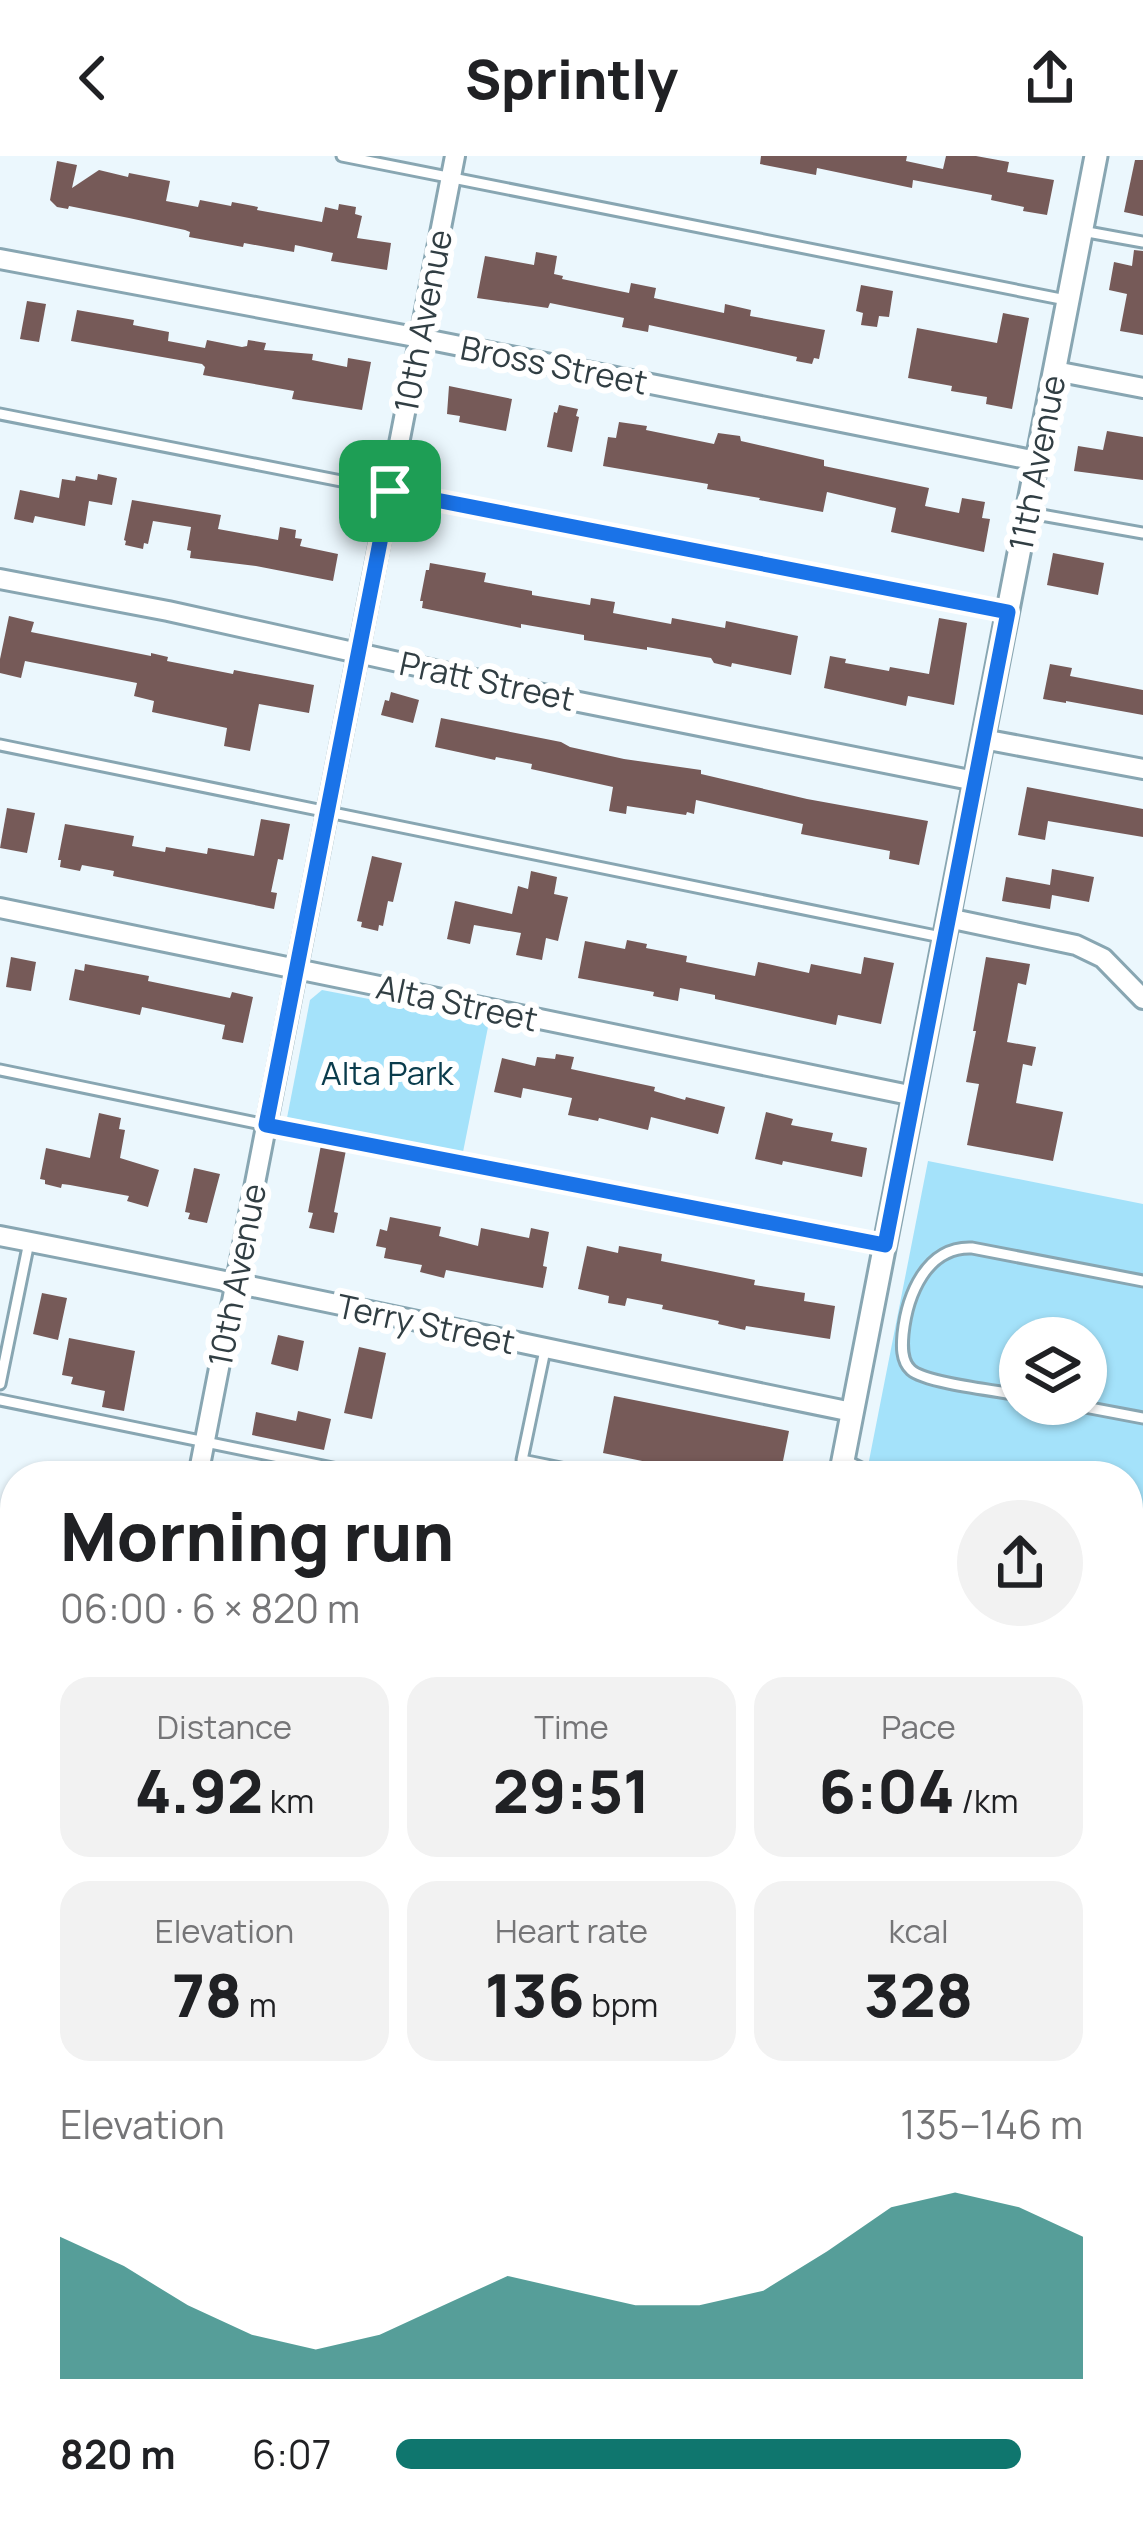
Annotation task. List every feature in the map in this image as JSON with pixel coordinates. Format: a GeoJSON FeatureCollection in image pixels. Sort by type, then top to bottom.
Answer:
{"type":"FeatureCollection","features":[{"type":"Feature","properties":{"kind":"street","name":"10th Avenue"},"geometry":{"type":"LineString","coordinates":[[200,1461],[455,156]]}},
{"type":"Feature","properties":{"kind":"street","name":"11th Avenue"},"geometry":{"type":"LineString","coordinates":[[843,1461],[1096,156]]}},
{"type":"Feature","properties":{"kind":"street","name":"Bross Street"},"geometry":{"type":"LineString","coordinates":[[0,260],[1037,461]]}},
{"type":"Feature","properties":{"kind":"street"},"geometry":{"type":"LineString","coordinates":[[1054,371],[1143,388]]}},
{"type":"Feature","properties":{"kind":"street","name":"Pratt Street"},"geometry":{"type":"LineString","coordinates":[[0,579],[975,781]]}},
{"type":"Feature","properties":{"kind":"street"},"geometry":{"type":"LineString","coordinates":[[983,739],[1143,769]]}},
{"type":"Feature","properties":{"kind":"street","name":"Alta Street"},"geometry":{"type":"LineString","coordinates":[[0,908],[914,1096]]}},
{"type":"Feature","properties":{"kind":"street"},"geometry":{"type":"LineString","coordinates":[[946,928],[1076,945],[1103,958],[1143,999]]}},
{"type":"Feature","properties":{"kind":"street","name":"Terry Street"},"geometry":{"type":"LineString","coordinates":[[0,1236],[852,1412]]}},
{"type":"Feature","properties":{"kind":"lane"},"geometry":{"type":"LineString","coordinates":[[342,156],[1068,301]]}},
{"type":"Feature","properties":{"kind":"lane"},"geometry":{"type":"LineString","coordinates":[[1082,231],[1143,242]]}},
{"type":"Feature","properties":{"kind":"lane"},"geometry":{"type":"LineString","coordinates":[[0,414],[1008,612]]}},
{"type":"Feature","properties":{"kind":"lane"},"geometry":{"type":"LineString","coordinates":[[1027,512],[1143,533]]}},
{"type":"Feature","properties":{"kind":"lane"},"geometry":{"type":"LineString","coordinates":[[0,745],[327,812],[946,928]]}},
{"type":"Feature","properties":{"kind":"lane"},"geometry":{"type":"LineString","coordinates":[[0,1070],[885,1245]]}},
{"type":"Feature","properties":{"kind":"lane"},"geometry":{"type":"LineString","coordinates":[[0,1384],[29,1242]]}},
{"type":"Feature","properties":{"kind":"lane"},"geometry":{"type":"LineString","coordinates":[[999,1391],[932,1378],[910,1369],[903,1355],[911,1294],[926,1270],[944,1254],[963,1247],[1143,1281]]}},
{"type":"Feature","properties":{"kind":"lane"},"geometry":{"type":"LineString","coordinates":[[527,1461],[522,1460],[545,1350]]}},
{"type":"Feature","properties":{"kind":"lane"},"geometry":{"type":"LineString","coordinates":[[0,1400],[302,1461]]}},
{"type":"Feature","properties":{"kind":"lane"},"geometry":{"type":"LineString","coordinates":[[1107,1411],[1143,1418]]}},
{"type":"Feature","properties":{"kind":"green space","name":"Alta Park"},"geometry":{"type":"Polygon","coordinates":[[[322,990],[489,1022],[462,1157],[286,1123],[310,1000],[322,990]]]}},
{"type":"Feature","properties":{"kind":"green space"},"geometry":{"type":"Polygon","coordinates":[[[928,1161],[1143,1204],[1143,1461],[869,1461],[928,1161]]]}},
{"type":"Feature","properties":{"kind":"building"},"geometry":{"type":"Polygon","coordinates":[[[761,156],[907,156],[906,161],[943,169],[946,156],[976,156],[1009,162],[1007,172],[1054,180],[1047,215],[991,200],[992,195],[913,180],[912,188],[817,168],[816,175],[760,164],[761,156]]]}},
{"type":"Feature","properties":{"kind":"building"},"geometry":{"type":"Polygon","coordinates":[[[1135,160],[1143,160],[1143,216],[1124,212],[1135,160]]]}},
{"type":"Feature","properties":{"kind":"building"},"geometry":{"type":"Polygon","coordinates":[[[57,161],[77,165],[72,188],[99,170],[170,181],[166,201],[198,207],[200,200],[231,206],[232,202],[322,222],[325,207],[356,207],[355,214],[362,216],[357,238],[391,243],[387,270],[331,261],[333,253],[295,245],[294,252],[244,243],[243,247],[189,237],[185,230],[57,207],[50,200],[57,161]]]}},
{"type":"Feature","properties":{"kind":"building"},"geometry":{"type":"Polygon","coordinates":[[[1134,250],[1143,251],[1143,335],[1120,331],[1127,294],[1109,290],[1114,262],[1132,266],[1134,250]]]}},
{"type":"Feature","properties":{"kind":"building"},"geometry":{"type":"Polygon","coordinates":[[[536,252],[557,256],[554,274],[562,279],[629,293],[631,283],[656,288],[654,298],[724,313],[725,304],[751,310],[750,316],[825,330],[819,359],[814,358],[812,364],[796,361],[797,357],[649,325],[648,332],[622,327],[624,318],[550,303],[548,308],[477,298],[485,256],[534,265],[536,252]]]}},
{"type":"Feature","properties":{"kind":"building"},"geometry":{"type":"Polygon","coordinates":[[[861,285],[893,291],[889,317],[879,316],[877,327],[861,325],[863,313],[856,311],[861,285]]]}},
{"type":"Feature","properties":{"kind":"building"},"geometry":{"type":"Polygon","coordinates":[[[27,301],[46,304],[39,342],[20,339],[27,301]]]}},
{"type":"Feature","properties":{"kind":"building"},"geometry":{"type":"Polygon","coordinates":[[[77,310],[134,320],[133,325],[169,332],[168,341],[205,348],[207,340],[242,347],[248,340],[266,343],[264,350],[313,354],[312,360],[347,367],[348,358],[371,362],[362,410],[292,399],[294,391],[203,375],[202,364],[71,341],[77,310]]]}},
{"type":"Feature","properties":{"kind":"building"},"geometry":{"type":"Polygon","coordinates":[[[1003,313],[1029,318],[1012,409],[986,404],[987,397],[951,391],[952,386],[908,378],[917,328],[997,343],[1003,313]]]}},
{"type":"Feature","properties":{"kind":"building"},"geometry":{"type":"Polygon","coordinates":[[[449,386],[512,399],[506,431],[459,422],[460,416],[447,414],[449,386]]]}},
{"type":"Feature","properties":{"kind":"building"},"geometry":{"type":"Polygon","coordinates":[[[559,405],[578,409],[572,452],[547,447],[559,405]]]}},
{"type":"Feature","properties":{"kind":"building"},"geometry":{"type":"Polygon","coordinates":[[[619,422],[714,444],[718,433],[740,436],[741,441],[824,460],[824,466],[929,488],[925,506],[959,513],[962,498],[985,502],[982,518],[990,519],[984,552],[891,532],[896,508],[827,492],[823,512],[707,489],[708,484],[603,466],[608,437],[616,438],[619,422]]]}},
{"type":"Feature","properties":{"kind":"building"},"geometry":{"type":"Polygon","coordinates":[[[1107,431],[1143,437],[1143,480],[1074,471],[1078,446],[1103,450],[1107,431]]]}},
{"type":"Feature","properties":{"kind":"building"},"geometry":{"type":"Polygon","coordinates":[[[98,474],[117,478],[112,505],[89,501],[85,526],[35,516],[33,523],[14,519],[20,490],[59,498],[62,479],[97,480],[98,474]]]}},
{"type":"Feature","properties":{"kind":"building"},"geometry":{"type":"Polygon","coordinates":[[[132,500],[221,515],[218,529],[278,540],[280,527],[296,530],[295,538],[302,539],[300,546],[338,554],[333,581],[190,558],[191,527],[153,521],[143,549],[125,545],[132,500]]]}},
{"type":"Feature","properties":{"kind":"building"},"geometry":{"type":"Polygon","coordinates":[[[1053,553],[1104,563],[1098,595],[1047,585],[1053,553]]]}},
{"type":"Feature","properties":{"kind":"building"},"geometry":{"type":"Polygon","coordinates":[[[430,563],[486,573],[484,582],[532,591],[532,595],[590,605],[591,598],[615,602],[613,613],[725,628],[726,621],[798,636],[791,675],[422,608],[430,563]]]}},
{"type":"Feature","properties":{"kind":"building"},"geometry":{"type":"Polygon","coordinates":[[[9,616],[34,622],[31,632],[151,653],[168,657],[167,661],[233,674],[234,670],[314,685],[309,713],[259,704],[250,751],[224,746],[227,728],[152,712],[154,701],[134,696],[137,683],[25,661],[21,678],[0,673],[9,616]]]}},
{"type":"Feature","properties":{"kind":"building"},"geometry":{"type":"Polygon","coordinates":[[[939,618],[967,623],[954,705],[908,696],[906,706],[824,688],[830,656],[889,671],[890,667],[929,674],[939,618]]]}},
{"type":"Feature","properties":{"kind":"building"},"geometry":{"type":"Polygon","coordinates":[[[1050,664],[1072,668],[1070,676],[1143,690],[1143,715],[1043,699],[1050,664]]]}},
{"type":"Feature","properties":{"kind":"building"},"geometry":{"type":"Polygon","coordinates":[[[391,692],[419,700],[413,723],[381,715],[391,692]]]}},
{"type":"Feature","properties":{"kind":"building"},"geometry":{"type":"Polygon","coordinates":[[[441,718],[928,821],[919,865],[889,859],[890,851],[801,834],[803,824],[696,800],[694,814],[627,806],[626,814],[609,811],[613,787],[531,769],[532,764],[435,747],[441,718]]]}},
{"type":"Feature","properties":{"kind":"building"},"geometry":{"type":"Polygon","coordinates":[[[1027,787],[1143,809],[1143,837],[1048,821],[1045,840],[1018,835],[1027,787]]]}},
{"type":"Feature","properties":{"kind":"building"},"geometry":{"type":"Polygon","coordinates":[[[7,808],[35,813],[27,853],[0,848],[7,808]]]}},
{"type":"Feature","properties":{"kind":"building"},"geometry":{"type":"Polygon","coordinates":[[[261,819],[290,824],[271,892],[277,893],[274,909],[113,876],[114,871],[82,865],[80,871],[60,867],[58,860],[65,824],[134,836],[132,846],[165,852],[166,847],[207,854],[208,848],[254,856],[261,819]]]}},
{"type":"Feature","properties":{"kind":"building"},"geometry":{"type":"Polygon","coordinates":[[[372,856],[402,863],[393,902],[388,901],[378,931],[361,927],[362,922],[357,921],[372,856]]]}},
{"type":"Feature","properties":{"kind":"building"},"geometry":{"type":"Polygon","coordinates":[[[1052,869],[1094,877],[1089,902],[1052,895],[1050,909],[1002,901],[1006,877],[1050,885],[1052,869]]]}},
{"type":"Feature","properties":{"kind":"building"},"geometry":{"type":"Polygon","coordinates":[[[531,871],[557,877],[554,894],[568,897],[558,941],[546,938],[542,960],[516,955],[521,933],[474,925],[470,944],[447,939],[455,901],[512,914],[518,886],[528,889],[531,871]]]}},
{"type":"Feature","properties":{"kind":"building"},"geometry":{"type":"Polygon","coordinates":[[[627,940],[687,956],[686,962],[755,976],[758,962],[809,973],[811,964],[861,974],[864,957],[894,963],[881,1024],[838,1015],[836,1025],[680,988],[678,1001],[578,978],[585,941],[625,949],[627,940]]]}},
{"type":"Feature","properties":{"kind":"building"},"geometry":{"type":"Polygon","coordinates":[[[11,957],[36,962],[31,991],[6,987],[11,957]]]}},
{"type":"Feature","properties":{"kind":"building"},"geometry":{"type":"Polygon","coordinates":[[[986,957],[1030,964],[1026,985],[1018,983],[1007,1042],[1036,1047],[1032,1066],[1023,1064],[1016,1103],[1063,1112],[1053,1161],[967,1145],[979,1084],[966,1082],[986,957]]]}},
{"type":"Feature","properties":{"kind":"building"},"geometry":{"type":"Polygon","coordinates":[[[85,964],[230,998],[232,992],[253,997],[243,1043],[222,1039],[225,1025],[142,1007],[140,1015],[69,1000],[75,969],[84,971],[85,964]]]}},
{"type":"Feature","properties":{"kind":"building"},"geometry":{"type":"Polygon","coordinates":[[[556,1054],[574,1057],[571,1069],[725,1107],[718,1134],[651,1117],[648,1130],[598,1121],[568,1115],[572,1098],[523,1088],[521,1098],[494,1092],[502,1058],[535,1066],[537,1057],[555,1059],[556,1054]]]}},
{"type":"Feature","properties":{"kind":"building"},"geometry":{"type":"Polygon","coordinates":[[[766,1112],[793,1119],[791,1125],[833,1133],[831,1141],[867,1148],[862,1177],[755,1159],[766,1112]]]}},
{"type":"Feature","properties":{"kind":"building"},"geometry":{"type":"Polygon","coordinates":[[[99,1113],[121,1118],[119,1129],[125,1130],[120,1158],[159,1170],[148,1207],[127,1201],[129,1196],[62,1184],[61,1188],[40,1179],[46,1148],[90,1158],[99,1113]]]}},
{"type":"Feature","properties":{"kind":"building"},"geometry":{"type":"Polygon","coordinates":[[[321,1145],[346,1150],[334,1233],[309,1228],[321,1145]]]}},
{"type":"Feature","properties":{"kind":"building"},"geometry":{"type":"Polygon","coordinates":[[[194,1168],[220,1174],[207,1223],[188,1219],[190,1213],[185,1212],[194,1168]]]}},
{"type":"Feature","properties":{"kind":"building"},"geometry":{"type":"Polygon","coordinates":[[[390,1217],[441,1227],[439,1236],[478,1246],[481,1228],[529,1238],[531,1228],[549,1232],[543,1288],[446,1270],[444,1278],[420,1272],[422,1265],[384,1258],[386,1248],[376,1246],[380,1229],[387,1231],[390,1217]]]}},
{"type":"Feature","properties":{"kind":"building"},"geometry":{"type":"Polygon","coordinates":[[[587,1246],[618,1253],[619,1246],[662,1254],[661,1261],[805,1293],[804,1301],[835,1306],[830,1339],[746,1326],[745,1330],[627,1298],[625,1306],[608,1303],[609,1296],[578,1289],[587,1246]]]}},
{"type":"Feature","properties":{"kind":"building"},"geometry":{"type":"Polygon","coordinates":[[[42,1293],[67,1298],[58,1340],[33,1334],[42,1293]]]}},
{"type":"Feature","properties":{"kind":"building"},"geometry":{"type":"Polygon","coordinates":[[[278,1335],[304,1341],[298,1371],[271,1364],[278,1335]]]}},
{"type":"Feature","properties":{"kind":"building"},"geometry":{"type":"Polygon","coordinates":[[[69,1338],[135,1351],[124,1411],[102,1407],[105,1391],[71,1384],[73,1377],[62,1375],[69,1338]]]}},
{"type":"Feature","properties":{"kind":"building"},"geometry":{"type":"Polygon","coordinates":[[[359,1347],[386,1353],[372,1419],[344,1413],[359,1347]]]}},
{"type":"Feature","properties":{"kind":"building"},"geometry":{"type":"Polygon","coordinates":[[[614,1396],[789,1431],[783,1461],[642,1461],[603,1453],[614,1396]]]}},
{"type":"Feature","properties":{"kind":"building"},"geometry":{"type":"Polygon","coordinates":[[[298,1411],[331,1419],[324,1450],[252,1435],[256,1412],[296,1421],[298,1411]]]}},
{"type":"Feature","properties":{"kind":"route"},"geometry":{"type":"LineString","coordinates":[[390,491],[1008,612],[885,1245],[266,1125],[390,491]]}}]}
